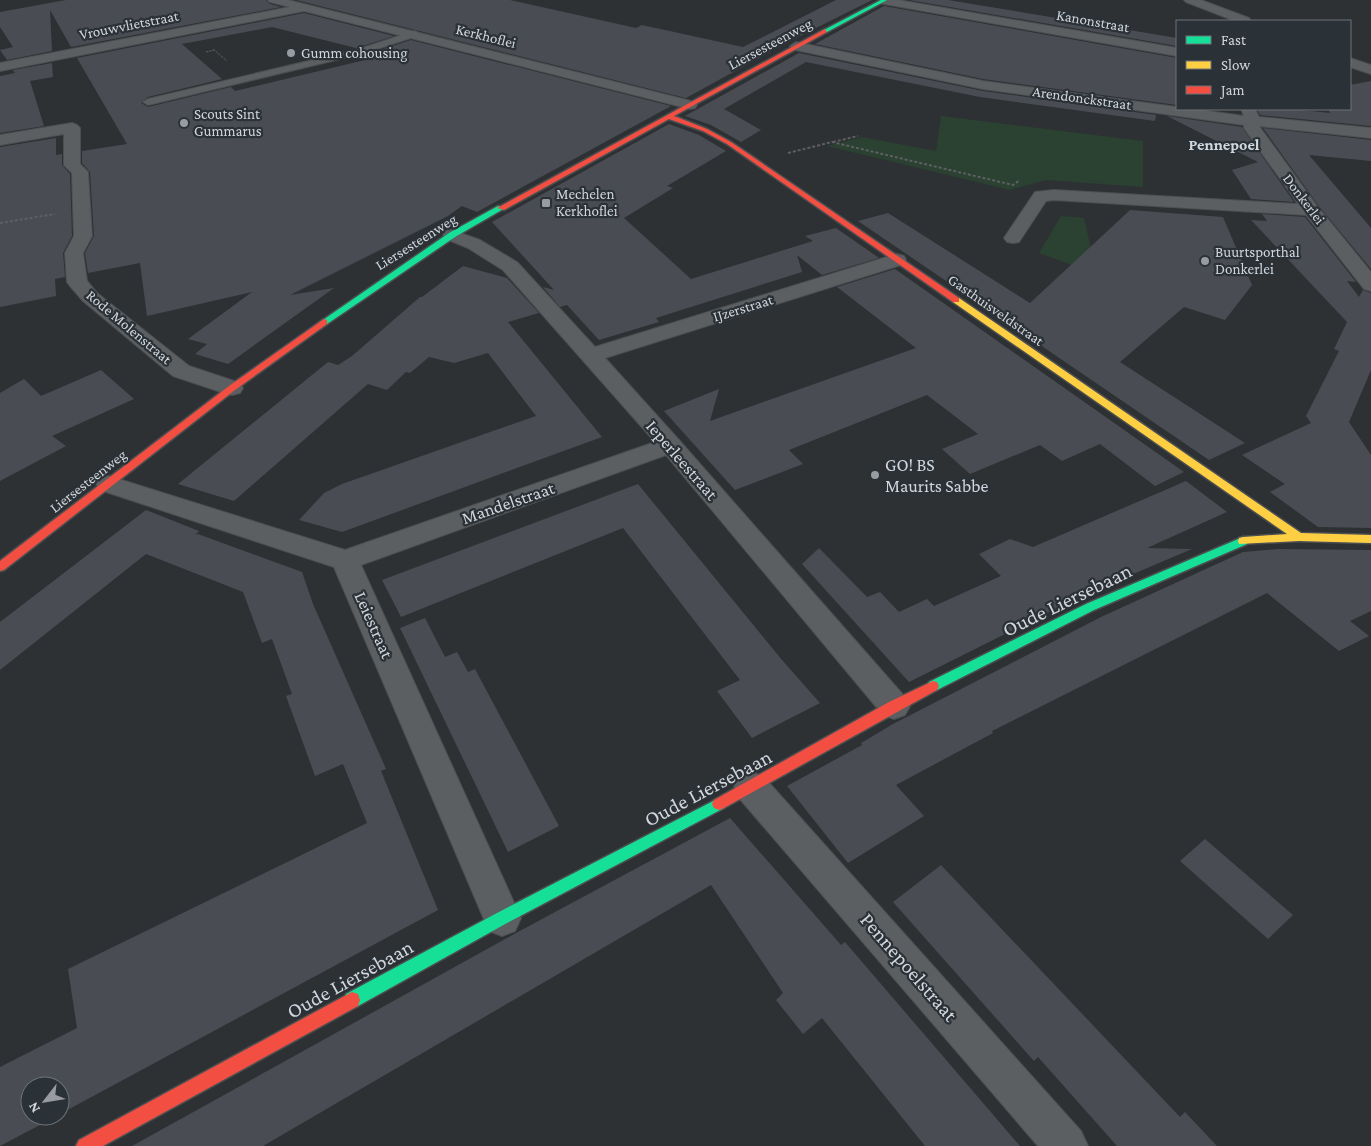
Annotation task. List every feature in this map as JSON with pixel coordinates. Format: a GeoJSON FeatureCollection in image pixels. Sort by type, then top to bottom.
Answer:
{"type":"FeatureCollection","features":[{"type":"Feature","properties":{"kind":"street","name":"Kerkhoflei"},"geometry":{"type":"LineString","coordinates":[[274,0],[305,4],[324,4],[704,97]]}},
{"type":"Feature","properties":{"kind":"street","name":"Kanonstraat"},"geometry":{"type":"LineString","coordinates":[[885,0],[914,3],[1176,52]]}},
{"type":"Feature","properties":{"kind":"street","name":"Liersesteenweg"},"geometry":{"type":"LineString","coordinates":[[0,567],[232,388],[370,289],[452,235],[670,117],[796,46],[885,0]]}},
{"type":"Feature","properties":{"kind":"street"},"geometry":{"type":"LineString","coordinates":[[1191,0],[1199,14]]}},
{"type":"Feature","properties":{"kind":"street"},"geometry":{"type":"LineString","coordinates":[[1191,0],[1242,20]]}},
{"type":"Feature","properties":{"kind":"street","name":"Kerkhoflei"},"geometry":{"type":"LineString","coordinates":[[305,4],[690,105]]}},
{"type":"Feature","properties":{"kind":"street","name":"Vrouwvlietstraat"},"geometry":{"type":"LineString","coordinates":[[0,66],[305,4]]}},
{"type":"Feature","properties":{"kind":"street","name":"Arendonckstraat"},"geometry":{"type":"LineString","coordinates":[[796,46],[982,84],[1176,106]]}},
{"type":"Feature","properties":{"kind":"street"},"geometry":{"type":"LineString","coordinates":[[1351,62],[1371,70]]}},
{"type":"Feature","properties":{"kind":"street","name":"Arendonckstraat"},"geometry":{"type":"LineString","coordinates":[[1207,110],[1250,115],[1369,136]]}},
{"type":"Feature","properties":{"kind":"street","name":"Donkerlei"},"geometry":{"type":"LineString","coordinates":[[1250,115],[1252,128],[1311,210],[1371,285]]}},
{"type":"Feature","properties":{"kind":"street","name":"Gasthuisveldstraat"},"geometry":{"type":"LineString","coordinates":[[670,117],[721,139],[754,161],[1299,537]]}},
{"type":"Feature","properties":{"kind":"street","name":"Rode Molenstraat"},"geometry":{"type":"LineString","coordinates":[[0,140],[72,128],[72,165],[80,172],[83,236],[74,253],[77,282],[90,297],[181,371],[232,388]]}},
{"type":"Feature","properties":{"kind":"street"},"geometry":{"type":"LineString","coordinates":[[1013,238],[1041,196],[1054,195],[1311,210]]}},
{"type":"Feature","properties":{"kind":"street","name":"Ieperleestraat"},"geometry":{"type":"LineString","coordinates":[[452,235],[474,244],[510,266],[671,445],[894,706]]}},
{"type":"Feature","properties":{"kind":"street","name":"IJzerstraat"},"geometry":{"type":"LineString","coordinates":[[589,356],[897,260]]}},
{"type":"Feature","properties":{"kind":"street","name":"Mandelstraat"},"geometry":{"type":"LineString","coordinates":[[346,560],[671,445]]}},
{"type":"Feature","properties":{"kind":"street"},"geometry":{"type":"LineString","coordinates":[[109,484],[346,560]]}},
{"type":"Feature","properties":{"kind":"street","name":"Oude Liersebaan"},"geometry":{"type":"LineString","coordinates":[[85,1146],[502,918],[751,787],[894,706],[1090,607],[1239,541],[1299,537],[1371,539]]}},
{"type":"Feature","properties":{"kind":"street","name":"Leiestraat"},"geometry":{"type":"LineString","coordinates":[[346,560],[502,918]]}},
{"type":"Feature","properties":{"kind":"street","name":"Pennepoelstraat"},"geometry":{"type":"LineString","coordinates":[[751,787],[1066,1146]]}},
{"type":"Feature","properties":{"kind":"lane"},"geometry":{"type":"LineString","coordinates":[[148,102],[362,51],[414,34]]}},
{"type":"Feature","properties":{"kind":"path"},"geometry":{"type":"LineString","coordinates":[[217,46],[211,47],[231,64]]}},
{"type":"Feature","properties":{"kind":"path"},"geometry":{"type":"LineString","coordinates":[[207,53],[216,51]]}},
{"type":"Feature","properties":{"kind":"path"},"geometry":{"type":"LineString","coordinates":[[754,161],[858,136]]}},
{"type":"Feature","properties":{"kind":"path"},"geometry":{"type":"LineString","coordinates":[[832,142],[1013,185],[1028,174],[1052,178],[1050,188],[1054,195]]}},
{"type":"Feature","properties":{"kind":"path"},"geometry":{"type":"LineString","coordinates":[[0,223],[82,209]]}},
{"type":"Feature","properties":{"kind":"green space"},"geometry":{"type":"Polygon","coordinates":[[[941,116],[1143,141],[1143,187],[1046,180],[1010,190],[827,146],[862,137],[936,151],[941,116]]]}},
{"type":"Feature","properties":{"kind":"green space"},"geometry":{"type":"Polygon","coordinates":[[[1061,216],[1084,218],[1095,266],[1072,265],[1039,253],[1061,216]]]}},
{"type":"Feature","properties":{"kind":"building"},"geometry":{"type":"Polygon","coordinates":[[[66,0],[266,0],[270,4],[281,7],[71,47],[50,10],[52,51],[7,60],[0,50],[13,47],[0,27],[0,12],[66,0]]]}},
{"type":"Feature","properties":{"kind":"building"},"geometry":{"type":"Polygon","coordinates":[[[296,0],[510,0],[636,28],[642,25],[743,47],[836,0],[872,0],[790,41],[686,98],[296,0]]]}},
{"type":"Feature","properties":{"kind":"building"},"geometry":{"type":"Polygon","coordinates":[[[909,0],[948,0],[1176,38],[1176,46],[909,0]]]}},
{"type":"Feature","properties":{"kind":"building"},"geometry":{"type":"Polygon","coordinates":[[[884,6],[1176,58],[1176,105],[983,79],[815,44],[884,6]]]}},
{"type":"Feature","properties":{"kind":"building"},"geometry":{"type":"Polygon","coordinates":[[[304,13],[394,36],[356,48],[272,27],[182,44],[222,79],[148,97],[141,103],[148,107],[231,87],[235,91],[386,55],[374,52],[411,40],[671,106],[477,212],[462,206],[448,216],[290,295],[334,288],[228,364],[195,354],[207,344],[188,339],[252,292],[147,316],[140,263],[88,273],[85,253],[94,236],[90,172],[82,163],[82,151],[127,144],[77,58],[304,13]]]}},
{"type":"Feature","properties":{"kind":"building"},"geometry":{"type":"Polygon","coordinates":[[[799,53],[983,91],[1156,115],[1155,121],[980,97],[806,62],[724,109],[761,130],[741,142],[711,125],[685,116],[799,53]]]}},
{"type":"Feature","properties":{"kind":"building"},"geometry":{"type":"Polygon","coordinates":[[[52,63],[53,77],[30,81],[44,126],[0,133],[0,76],[15,73],[13,70],[52,63]]]}},
{"type":"Feature","properties":{"kind":"building"},"geometry":{"type":"Polygon","coordinates":[[[1371,81],[1371,126],[1260,115],[1258,110],[1301,110],[1330,113],[1328,110],[1351,110],[1351,85],[1371,81]]]}},
{"type":"Feature","properties":{"kind":"building"},"geometry":{"type":"Polygon","coordinates":[[[1167,116],[1242,127],[1294,202],[1251,199],[1232,170],[1258,162],[1167,116]]]}},
{"type":"Feature","properties":{"kind":"building"},"geometry":{"type":"Polygon","coordinates":[[[669,124],[699,135],[726,151],[667,186],[673,188],[624,218],[691,279],[813,241],[805,236],[836,228],[879,258],[822,275],[797,255],[802,272],[656,318],[659,322],[599,340],[567,305],[560,307],[543,287],[554,290],[492,222],[669,124]]]}},
{"type":"Feature","properties":{"kind":"building"},"geometry":{"type":"Polygon","coordinates":[[[1263,128],[1371,140],[1371,161],[1309,155],[1371,228],[1371,269],[1318,205],[1263,128]]]}},
{"type":"Feature","properties":{"kind":"building"},"geometry":{"type":"Polygon","coordinates":[[[56,138],[56,155],[62,154],[62,165],[70,174],[72,236],[63,253],[65,277],[55,279],[56,296],[0,307],[0,147],[56,138]]]}},
{"type":"Feature","properties":{"kind":"building"},"geometry":{"type":"Polygon","coordinates":[[[1130,210],[1223,217],[1252,285],[1225,320],[1184,307],[1120,362],[1245,443],[1209,460],[858,221],[888,213],[1030,303],[1130,210]]]}},
{"type":"Feature","properties":{"kind":"building"},"geometry":{"type":"Polygon","coordinates":[[[1262,214],[1305,217],[1356,282],[1347,281],[1359,297],[1363,290],[1371,293],[1371,370],[1349,422],[1371,455],[1371,528],[1318,527],[1270,492],[1285,484],[1242,455],[1311,423],[1306,416],[1339,351],[1334,349],[1347,322],[1251,220],[1267,221],[1262,214]]]}},
{"type":"Feature","properties":{"kind":"building"},"geometry":{"type":"Polygon","coordinates":[[[463,266],[507,278],[539,313],[508,322],[602,437],[342,532],[299,520],[324,493],[342,484],[536,416],[488,353],[454,363],[429,357],[410,373],[406,372],[387,390],[368,384],[234,501],[178,484],[328,362],[338,365],[352,356],[420,297],[463,266]]]}},
{"type":"Feature","properties":{"kind":"building"},"geometry":{"type":"Polygon","coordinates":[[[895,269],[1184,472],[1155,486],[1100,444],[1062,461],[1040,445],[970,474],[942,449],[978,434],[927,395],[789,450],[803,464],[735,490],[664,411],[719,389],[710,421],[916,348],[837,287],[895,269]]]}},
{"type":"Feature","properties":{"kind":"building"},"geometry":{"type":"Polygon","coordinates":[[[101,370],[134,399],[52,436],[66,446],[0,481],[0,393],[24,379],[41,396],[101,370]]]}},
{"type":"Feature","properties":{"kind":"building"},"geometry":{"type":"Polygon","coordinates":[[[1186,481],[1227,512],[1147,548],[1192,549],[1079,597],[909,682],[802,564],[819,548],[867,597],[880,592],[899,612],[927,599],[934,606],[1001,576],[979,554],[1010,539],[1033,547],[1186,481]]]}},
{"type":"Feature","properties":{"kind":"building"},"geometry":{"type":"Polygon","coordinates":[[[638,484],[782,660],[820,703],[752,738],[717,691],[740,680],[623,528],[401,617],[382,580],[638,484]]]}},
{"type":"Feature","properties":{"kind":"building"},"geometry":{"type":"Polygon","coordinates":[[[146,510],[199,531],[195,535],[198,534],[302,572],[313,604],[386,769],[381,771],[438,910],[70,1109],[70,1076],[20,1076],[20,1126],[38,1126],[0,1146],[0,1067],[77,1028],[68,969],[367,823],[343,764],[315,776],[286,696],[292,694],[272,639],[262,643],[243,592],[146,554],[0,670],[0,622],[146,510]]]}},
{"type":"Feature","properties":{"kind":"building"},"geometry":{"type":"Polygon","coordinates":[[[1278,549],[1371,550],[1371,611],[1350,621],[1369,636],[1339,651],[1267,593],[992,731],[993,733],[896,785],[924,816],[848,863],[787,786],[862,745],[861,743],[893,724],[1101,617],[1243,552],[1278,549]]]}},
{"type":"Feature","properties":{"kind":"building"},"geometry":{"type":"Polygon","coordinates":[[[425,618],[445,657],[457,652],[468,672],[475,669],[559,826],[508,852],[400,628],[425,618]]]}},
{"type":"Feature","properties":{"kind":"building"},"geometry":{"type":"Polygon","coordinates":[[[730,818],[841,945],[845,942],[1020,1146],[925,1146],[822,1018],[803,1034],[776,1000],[783,993],[711,885],[263,1146],[132,1146],[516,933],[730,818]]]}},
{"type":"Feature","properties":{"kind":"building"},"geometry":{"type":"Polygon","coordinates":[[[1205,839],[1293,915],[1268,939],[1180,861],[1205,839]]]}},
{"type":"Feature","properties":{"kind":"building"},"geometry":{"type":"Polygon","coordinates":[[[941,865],[1180,1117],[1185,1112],[1217,1146],[1117,1146],[1038,1057],[1034,1061],[893,902],[941,865]]]}},
{"type":"Feature","properties":{"kind":"traffic: fast"},"geometry":{"type":"LineString","coordinates":[[825,31],[885,0]]}},
{"type":"Feature","properties":{"kind":"traffic: fast"},"geometry":{"type":"LineString","coordinates":[[324,322],[452,235],[501,208]]}},
{"type":"Feature","properties":{"kind":"traffic: fast"},"geometry":{"type":"LineString","coordinates":[[933,686],[1090,607],[1243,541]]}},
{"type":"Feature","properties":{"kind":"traffic: fast"},"geometry":{"type":"LineString","coordinates":[[352,1000],[502,918],[719,804]]}},
{"type":"Feature","properties":{"kind":"traffic: slow"},"geometry":{"type":"LineString","coordinates":[[956,300],[1299,537]]}},
{"type":"Feature","properties":{"kind":"traffic: slow"},"geometry":{"type":"LineString","coordinates":[[1243,541],[1299,537],[1371,539]]}},
{"type":"Feature","properties":{"kind":"traffic: jam"},"geometry":{"type":"LineString","coordinates":[[501,208],[825,31]]}},
{"type":"Feature","properties":{"kind":"traffic: jam"},"geometry":{"type":"LineString","coordinates":[[670,117],[705,130],[729,143],[956,300]]}},
{"type":"Feature","properties":{"kind":"traffic: jam"},"geometry":{"type":"LineString","coordinates":[[0,567],[232,388],[324,322]]}},
{"type":"Feature","properties":{"kind":"traffic: jam"},"geometry":{"type":"LineString","coordinates":[[719,804],[933,686]]}},
{"type":"Feature","properties":{"kind":"traffic: jam"},"geometry":{"type":"LineString","coordinates":[[85,1146],[352,1000]]}},
{"type":"Feature","properties":{"kind":"place","name":"Gumm cohousing"},"geometry":{"type":"Point","coordinates":[291,53]}},
{"type":"Feature","properties":{"kind":"place","name":"Scouts Sint Gummarus"},"geometry":{"type":"Point","coordinates":[184,123]}},
{"type":"Feature","properties":{"kind":"place","name":"Mechelen Kerkhoflei"},"geometry":{"type":"Point","coordinates":[546,203]}},
{"type":"Feature","properties":{"kind":"place","name":"Buurtsporthal Donkerlei"},"geometry":{"type":"Point","coordinates":[1205,261]}},
{"type":"Feature","properties":{"kind":"place","name":"GO! BS Maurits Sabbe"},"geometry":{"type":"Point","coordinates":[875,475]}},
{"type":"Feature","properties":{"kind":"district","name":"Pennepoel"},"geometry":{"type":"Point","coordinates":[1224,144]}}]}
